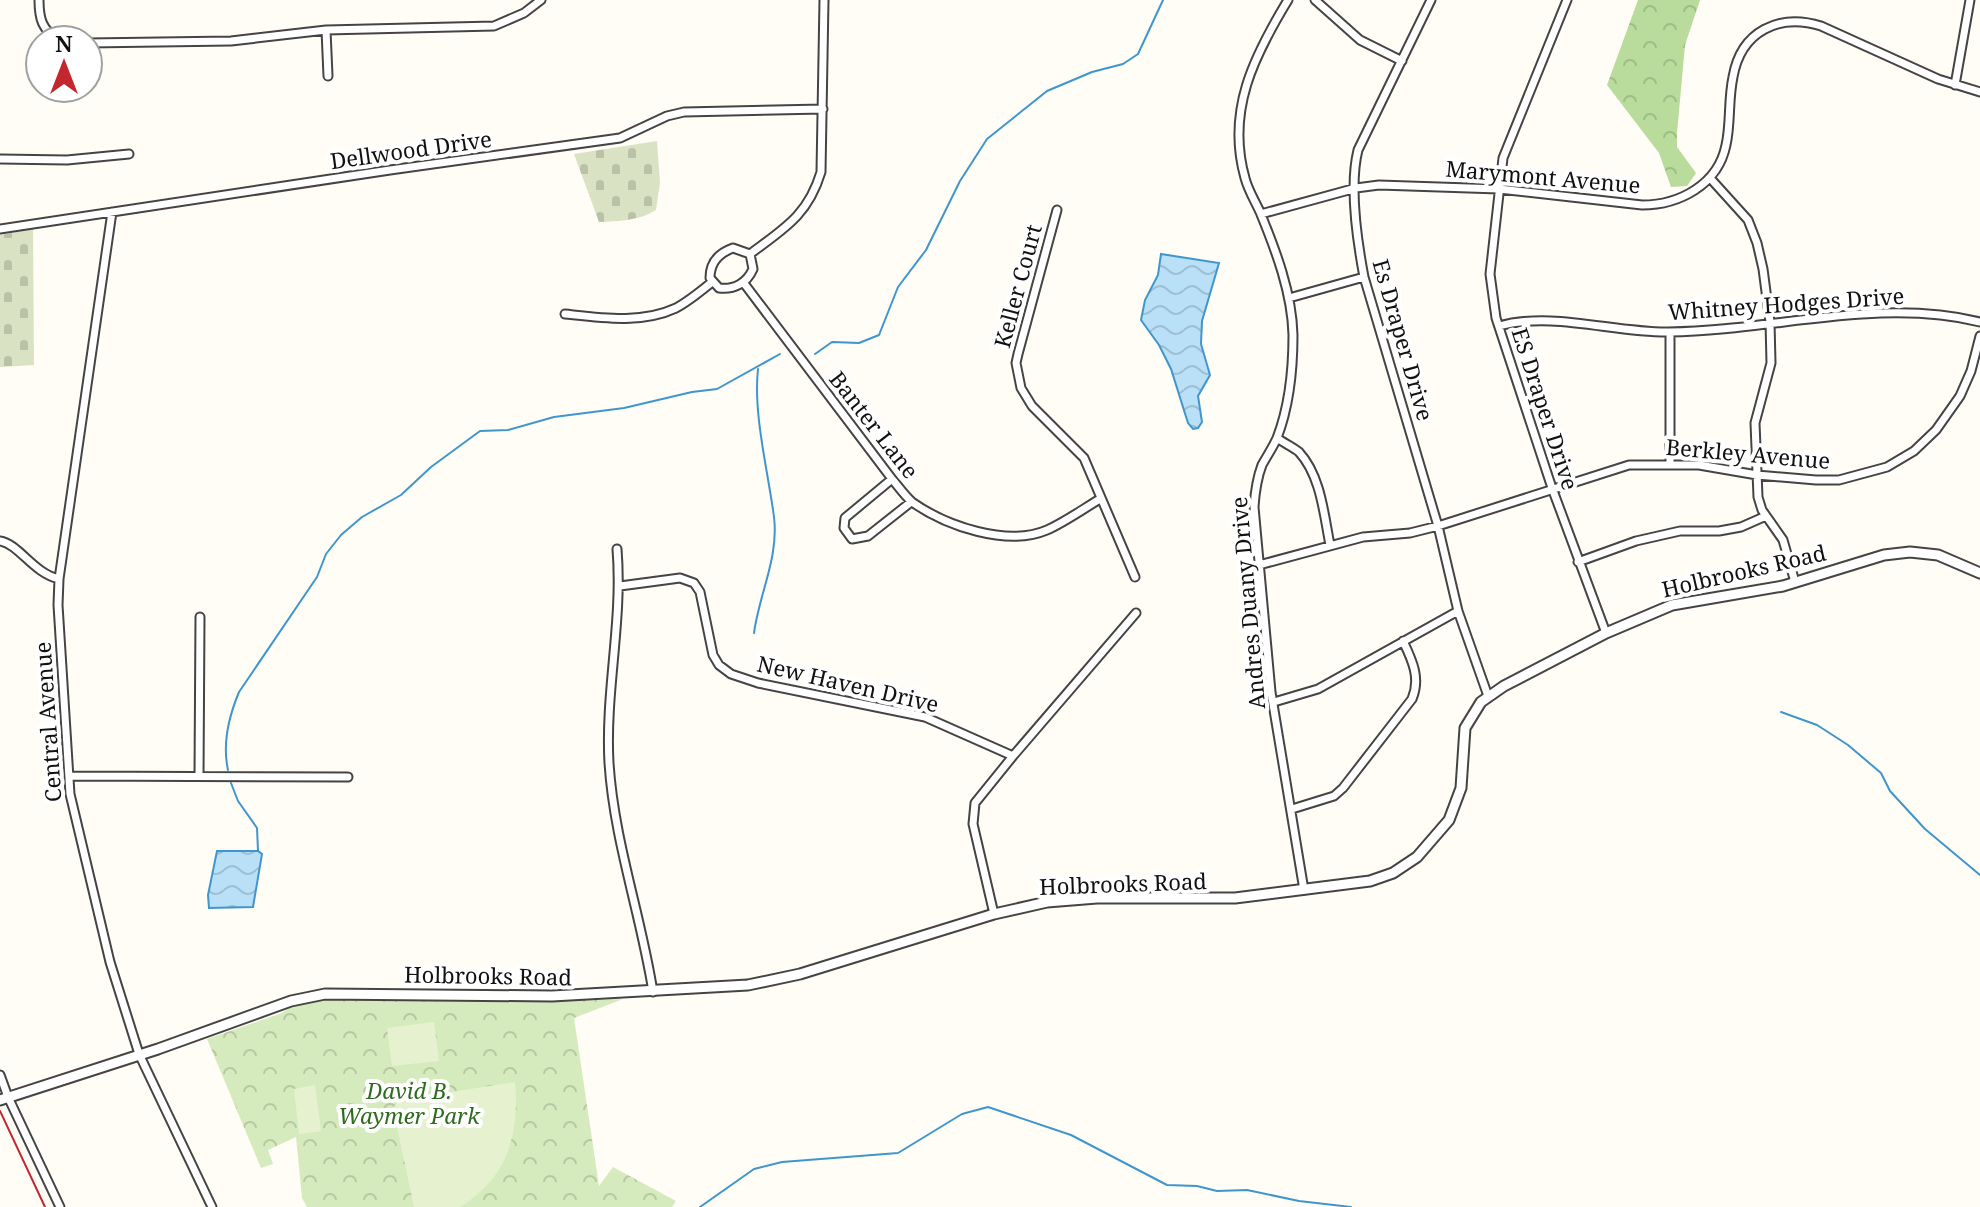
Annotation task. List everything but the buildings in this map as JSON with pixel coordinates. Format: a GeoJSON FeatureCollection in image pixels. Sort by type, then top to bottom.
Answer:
{"type":"FeatureCollection","features":[{"type":"Feature","properties":{"kind":"street"},"geometry":{"type":"LineString","coordinates":[[39,0],[39,17],[42,24]]}},
{"type":"Feature","properties":{"kind":"street"},"geometry":{"type":"LineString","coordinates":[[104,43],[231,41],[326,30],[494,26],[524,13],[541,0]]}},
{"type":"Feature","properties":{"kind":"street"},"geometry":{"type":"LineString","coordinates":[[750,254],[795,221],[815,194],[821,172],[824,0]]}},
{"type":"Feature","properties":{"kind":"street","name":"Andres Duany Drive"},"geometry":{"type":"LineString","coordinates":[[1288,0],[1259,48],[1247,80],[1240,115],[1239,150],[1246,180],[1261,214],[1289,298],[1293,339],[1291,370],[1277,438],[1262,465],[1254,507],[1277,730],[1304,890]]}},
{"type":"Feature","properties":{"kind":"street"},"geometry":{"type":"LineString","coordinates":[[1315,0],[1360,40],[1402,61]]}},
{"type":"Feature","properties":{"kind":"street","name":"Es Draper Drive"},"geometry":{"type":"LineString","coordinates":[[1431,0],[1358,150],[1355,164],[1358,244],[1364,277],[1438,526],[1458,611],[1488,696]]}},
{"type":"Feature","properties":{"kind":"street","name":"ES Draper Drive"},"geometry":{"type":"LineString","coordinates":[[1567,0],[1503,158],[1490,274],[1491,295],[1552,488],[1606,633]]}},
{"type":"Feature","properties":{"kind":"street"},"geometry":{"type":"LineString","coordinates":[[1955,85],[1970,0]]}},
{"type":"Feature","properties":{"kind":"street"},"geometry":{"type":"LineString","coordinates":[[1795,582],[1783,540],[1766,516],[1758,497],[1755,423],[1771,363],[1770,322],[1763,269],[1748,220],[1710,178],[1726,146],[1731,85],[1736,64],[1757,35],[1774,23],[1794,20],[1821,26],[1955,85],[1980,92]]}},
{"type":"Feature","properties":{"kind":"street"},"geometry":{"type":"LineString","coordinates":[[326,30],[328,76]]}},
{"type":"Feature","properties":{"kind":"street","name":"Dellwood Drive"},"geometry":{"type":"LineString","coordinates":[[0,229],[612,140],[667,116],[684,112],[823,109]]}},
{"type":"Feature","properties":{"kind":"street"},"geometry":{"type":"LineString","coordinates":[[0,159],[67,160],[129,154]]}},
{"type":"Feature","properties":{"kind":"street","name":"Marymont Avenue"},"geometry":{"type":"LineString","coordinates":[[1261,214],[1356,188],[1379,185],[1499,189],[1655,205],[1678,200],[1710,178]]}},
{"type":"Feature","properties":{"kind":"street","name":"Keller Court"},"geometry":{"type":"LineString","coordinates":[[1057,210],[1016,363],[1021,388],[1032,406],[1084,458],[1135,577]]}},
{"type":"Feature","properties":{"kind":"street","name":"Central Avenue"},"geometry":{"type":"LineString","coordinates":[[112,212],[59,579],[69,776],[73,811],[110,962],[139,1054],[212,1207]]}},
{"type":"Feature","properties":{"kind":"street"},"geometry":{"type":"LineString","coordinates":[[733,248],[750,254],[753,269],[743,282],[724,289],[712,282],[710,272],[719,255],[733,248]]}},
{"type":"Feature","properties":{"kind":"street"},"geometry":{"type":"LineString","coordinates":[[1289,298],[1364,277]]}},
{"type":"Feature","properties":{"kind":"street"},"geometry":{"type":"LineString","coordinates":[[565,314],[613,320],[660,313],[676,308],[712,282]]}},
{"type":"Feature","properties":{"kind":"street","name":"Banter Lane"},"geometry":{"type":"LineString","coordinates":[[743,282],[911,502],[969,529],[996,536],[1020,536],[1045,531],[1100,499]]}},
{"type":"Feature","properties":{"kind":"street","name":"Whitney Hodges Drive"},"geometry":{"type":"LineString","coordinates":[[1499,326],[1528,321],[1670,332],[1922,312],[1980,322]]}},
{"type":"Feature","properties":{"kind":"street"},"geometry":{"type":"LineString","coordinates":[[1670,332],[1670,463]]}},
{"type":"Feature","properties":{"kind":"street","name":"Berkley Avenue"},"geometry":{"type":"LineString","coordinates":[[1259,565],[1330,545],[1438,526],[1629,465],[1699,465],[1757,475],[1839,480],[1887,467],[1914,451],[1936,430],[1960,396],[1971,371],[1980,336]]}},
{"type":"Feature","properties":{"kind":"street"},"geometry":{"type":"LineString","coordinates":[[1277,438],[1298,451],[1311,470],[1330,545]]}},
{"type":"Feature","properties":{"kind":"street"},"geometry":{"type":"LineString","coordinates":[[892,479],[845,518],[844,528],[852,539],[868,536],[911,502]]}},
{"type":"Feature","properties":{"kind":"street"},"geometry":{"type":"LineString","coordinates":[[1578,562],[1636,541],[1680,531],[1719,531],[1741,527],[1766,516]]}},
{"type":"Feature","properties":{"kind":"street"},"geometry":{"type":"LineString","coordinates":[[0,541],[11,545],[34,567],[59,579]]}},
{"type":"Feature","properties":{"kind":"street"},"geometry":{"type":"LineString","coordinates":[[617,549],[620,586],[609,727],[610,778],[653,992]]}},
{"type":"Feature","properties":{"kind":"street","name":"Holbrooks Road"},"geometry":{"type":"LineString","coordinates":[[4,1098],[291,1001],[325,994],[545,996],[653,992],[769,981],[994,914],[1047,902],[1078,899],[1213,899],[1304,890],[1384,877],[1407,865],[1430,845],[1449,820],[1457,802],[1463,774],[1465,728],[1474,710],[1488,696],[1606,633],[1672,605],[1795,582],[1894,553],[1938,555],[1980,573]]}},
{"type":"Feature","properties":{"kind":"street","name":"New Haven Drive"},"geometry":{"type":"LineString","coordinates":[[620,586],[680,578],[694,583],[700,592],[713,655],[719,665],[731,674],[758,683],[925,717],[1013,756]]}},
{"type":"Feature","properties":{"kind":"street"},"geometry":{"type":"LineString","coordinates":[[1274,702],[1318,689],[1458,611]]}},
{"type":"Feature","properties":{"kind":"street"},"geometry":{"type":"LineString","coordinates":[[994,914],[973,813],[979,797],[1136,613]]}},
{"type":"Feature","properties":{"kind":"street"},"geometry":{"type":"LineString","coordinates":[[199,776],[200,617]]}},
{"type":"Feature","properties":{"kind":"street"},"geometry":{"type":"LineString","coordinates":[[1292,809],[1334,796],[1343,788],[1412,699],[1416,676],[1403,641]]}},
{"type":"Feature","properties":{"kind":"street"},"geometry":{"type":"LineString","coordinates":[[69,776],[348,777]]}},
{"type":"Feature","properties":{"kind":"street"},"geometry":{"type":"LineString","coordinates":[[0,1075],[4,1098],[60,1207]]}},
{"type":"Feature","properties":{"kind":"green space"},"geometry":{"type":"Polygon","coordinates":[[[1638,0],[1700,0],[1685,45],[1677,133],[1677,147],[1696,173],[1687,186],[1671,187],[1659,153],[1607,85],[1638,0]]]}},
{"type":"Feature","properties":{"kind":"green space"},"geometry":{"type":"Polygon","coordinates":[[[657,141],[660,183],[656,210],[622,221],[599,222],[574,154],[657,141]]]}},
{"type":"Feature","properties":{"kind":"green space"},"geometry":{"type":"Polygon","coordinates":[[[33,229],[34,365],[0,367],[0,235],[33,229]]]}},
{"type":"Feature","properties":{"kind":"green space","name":"David B. Waymer Park"},"geometry":{"type":"Polygon","coordinates":[[[329,999],[503,1002],[623,999],[574,1018],[599,1186],[613,1167],[676,1201],[672,1207],[307,1207],[302,1198],[296,1137],[268,1150],[273,1164],[261,1168],[207,1039],[282,1013],[290,1007],[329,999]]]}},
{"type":"Feature","properties":{"kind":"green space"},"geometry":{"type":"Polygon","coordinates":[[[434,1022],[439,1061],[392,1066],[387,1028],[434,1022]]]}},
{"type":"Feature","properties":{"kind":"green space"},"geometry":{"type":"Polygon","coordinates":[[[515,1082],[516,1114],[510,1145],[505,1159],[487,1185],[459,1207],[414,1207],[393,1108],[400,1100],[515,1082]]]}},
{"type":"Feature","properties":{"kind":"green space"},"geometry":{"type":"Polygon","coordinates":[[[315,1085],[321,1131],[299,1134],[294,1089],[315,1085]]]}},
{"type":"Feature","properties":{"kind":"water"},"geometry":{"type":"Polygon","coordinates":[[[1161,254],[1219,263],[1202,321],[1201,344],[1210,375],[1198,396],[1202,422],[1193,429],[1188,423],[1171,369],[1141,320],[1145,300],[1158,275],[1161,254]]]}},
{"type":"Feature","properties":{"kind":"water"},"geometry":{"type":"Polygon","coordinates":[[[217,851],[258,851],[262,854],[253,907],[209,908],[208,895],[217,851]]]}},
{"type":"Feature","properties":{"kind":"waterway"},"geometry":{"type":"LineString","coordinates":[[815,354],[832,342],[859,343],[879,335],[898,287],[926,250],[960,181],[987,139],[1047,91],[1092,72],[1123,64],[1138,54],[1163,0]]}},
{"type":"Feature","properties":{"kind":"waterway"},"geometry":{"type":"LineString","coordinates":[[228,770],[228,730],[239,692],[317,577],[326,554],[341,535],[362,517],[401,495],[431,467],[480,431],[508,430],[554,417],[624,408],[717,389],[780,354]]}},
{"type":"Feature","properties":{"kind":"waterway"},"geometry":{"type":"LineString","coordinates":[[754,633],[775,532],[759,423],[758,369]]}},
{"type":"Feature","properties":{"kind":"waterway"},"geometry":{"type":"LineString","coordinates":[[1781,712],[1817,725],[1848,745],[1881,773],[1890,791],[1925,829],[1980,875]]}},
{"type":"Feature","properties":{"kind":"waterway"},"geometry":{"type":"LineString","coordinates":[[231,783],[238,801],[257,828],[258,851]]}},
{"type":"Feature","properties":{"kind":"waterway"},"geometry":{"type":"LineString","coordinates":[[700,1207],[754,1169],[782,1162],[898,1153],[962,1114],[988,1107],[1071,1135],[1167,1185],[1197,1186],[1217,1191],[1247,1190],[1299,1201],[1351,1207]]}},
{"type":"Feature","properties":{"kind":"railway"},"geometry":{"type":"LineString","coordinates":[[0,1111],[45,1207]]}}]}
